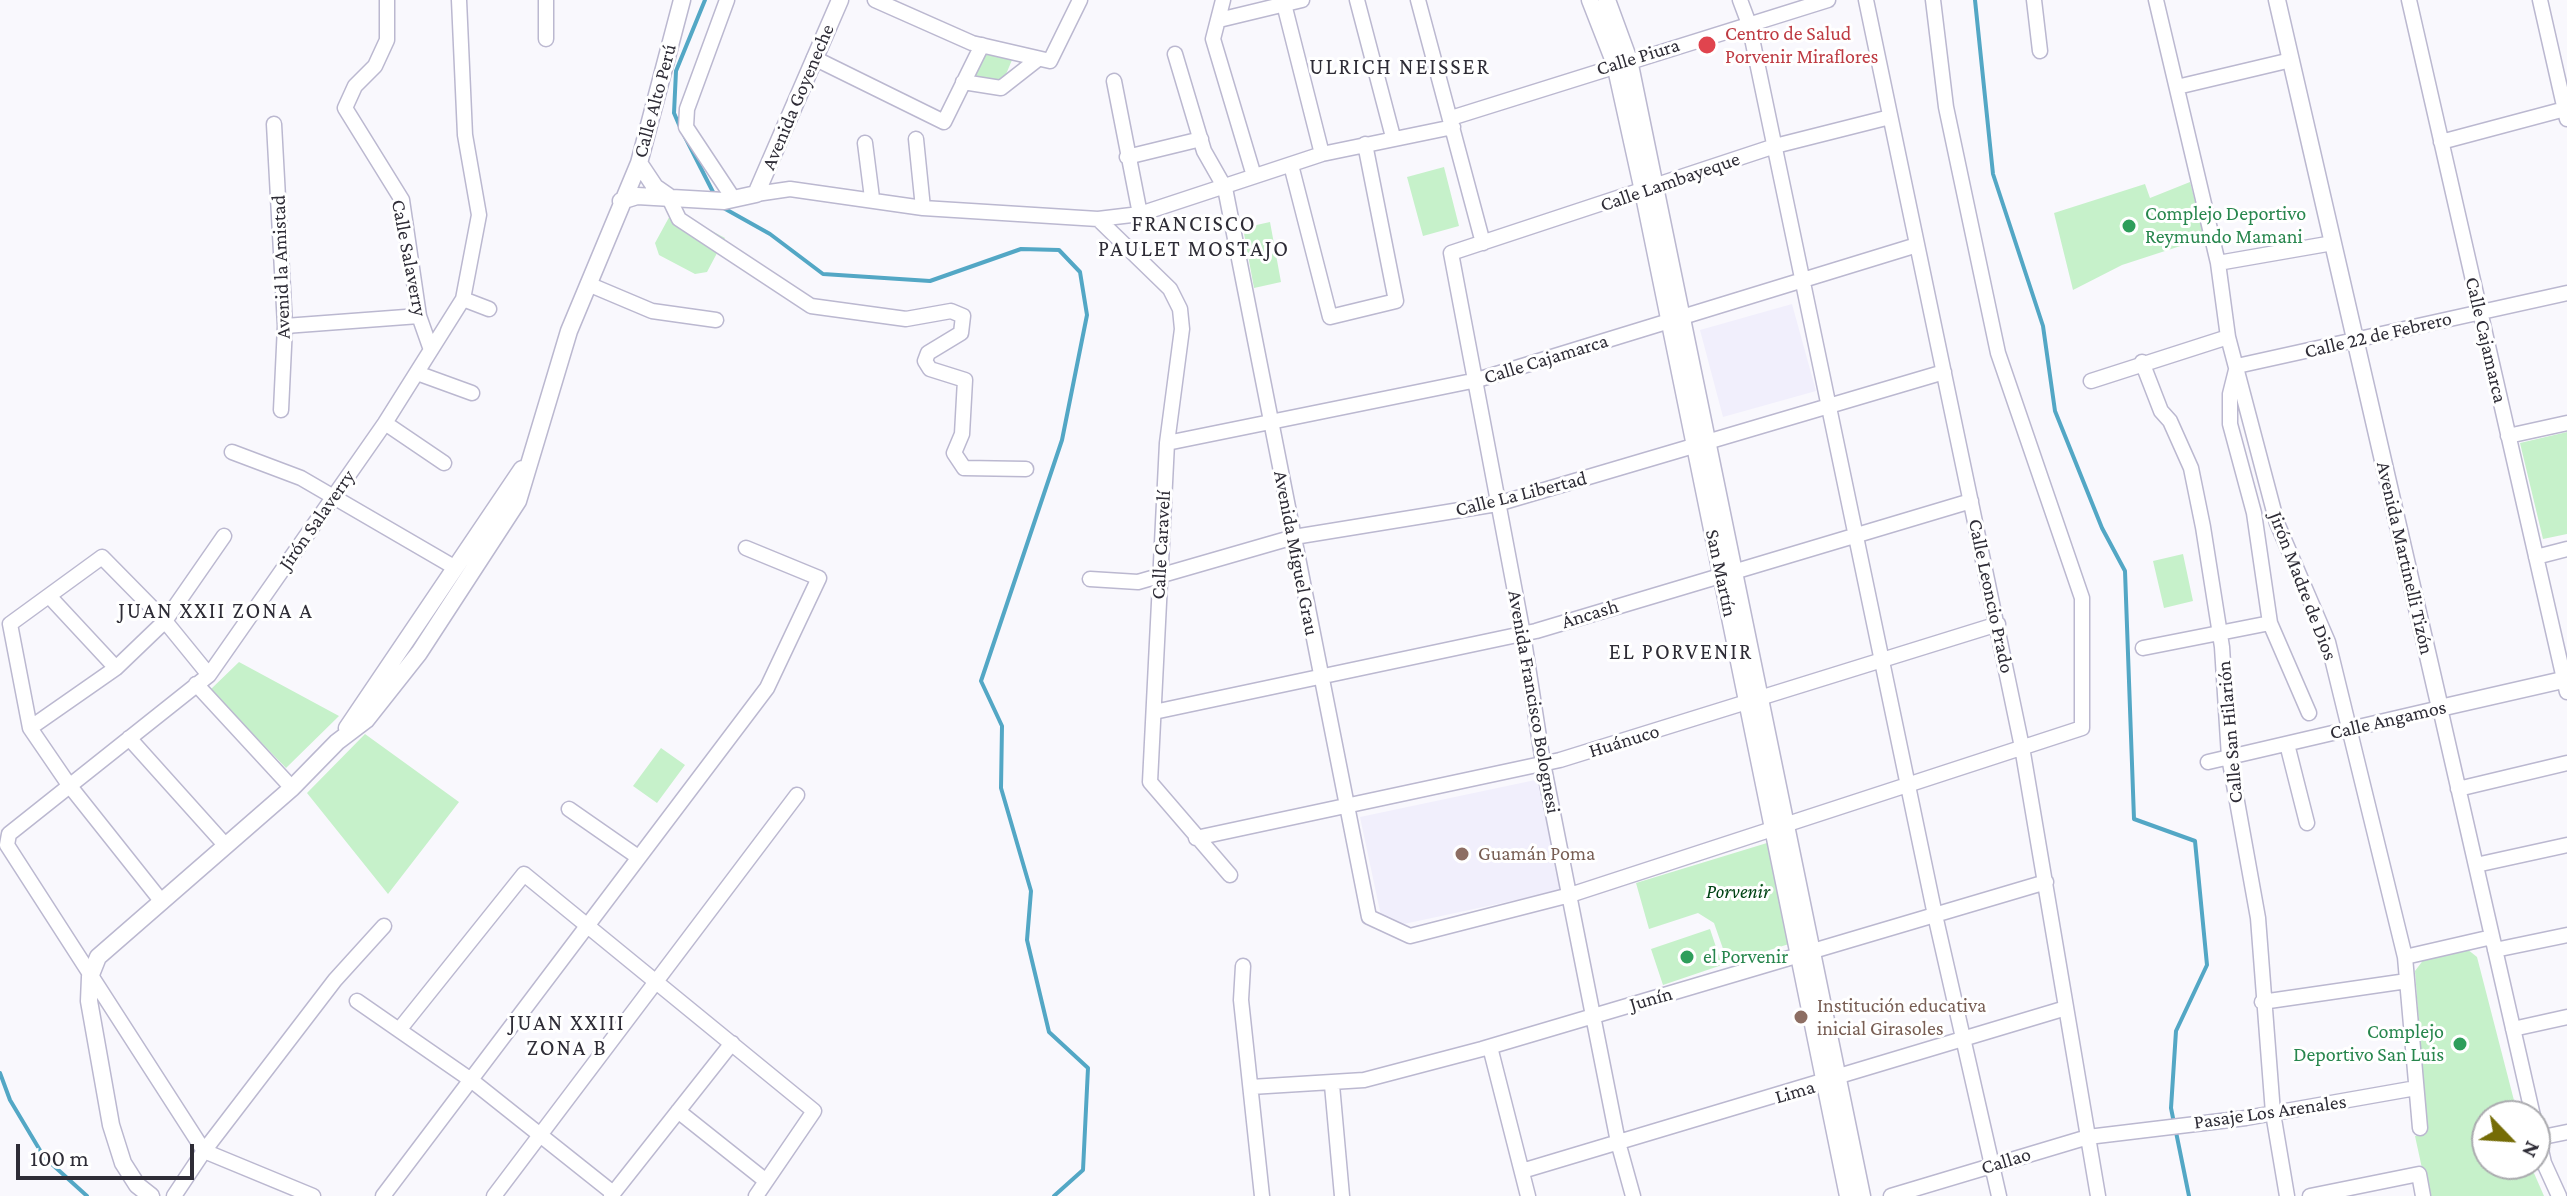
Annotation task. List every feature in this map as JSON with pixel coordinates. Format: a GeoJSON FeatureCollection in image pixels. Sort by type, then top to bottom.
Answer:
{"type":"FeatureCollection","features":[{"type":"Feature","properties":{"kind":"street","name":"Calle Salaverry"},"geometry":{"type":"LineString","coordinates":[[387,0],[387,40],[375,66],[355,86],[345,108],[402,200],[419,316],[431,350]]}},
{"type":"Feature","properties":{"kind":"street"},"geometry":{"type":"LineString","coordinates":[[459,0],[465,135],[479,215],[463,299],[489,309]]}},
{"type":"Feature","properties":{"kind":"street"},"geometry":{"type":"LineString","coordinates":[[546,0],[546,39]]}},
{"type":"Feature","properties":{"kind":"street","name":"Calle Alto Perú"},"geometry":{"type":"LineString","coordinates":[[337,742],[366,720],[444,616],[518,501],[569,331],[639,163],[682,0]]}},
{"type":"Feature","properties":{"kind":"street"},"geometry":{"type":"LineString","coordinates":[[727,0],[687,109],[686,127],[728,199]]}},
{"type":"Feature","properties":{"kind":"street","name":"Avenida Goyeneche"},"geometry":{"type":"LineString","coordinates":[[756,194],[840,0]]}},
{"type":"Feature","properties":{"kind":"street"},"geometry":{"type":"LineString","coordinates":[[875,0],[982,45],[1050,61],[1080,0]]}},
{"type":"Feature","properties":{"kind":"street"},"geometry":{"type":"LineString","coordinates":[[1223,0],[1213,39],[1254,176]]}},
{"type":"Feature","properties":{"kind":"street"},"geometry":{"type":"LineString","coordinates":[[1219,20],[1302,0]]}},
{"type":"Feature","properties":{"kind":"street"},"geometry":{"type":"LineString","coordinates":[[1357,0],[1393,137]]}},
{"type":"Feature","properties":{"kind":"street","name":"San Martín"},"geometry":{"type":"LineString","coordinates":[[1590,0],[1622,62]]}},
{"type":"Feature","properties":{"kind":"street","name":"San Martín"},"geometry":{"type":"LineString","coordinates":[[1607,0],[1650,189],[1807,953],[1848,1196]]}},
{"type":"Feature","properties":{"kind":"street"},"geometry":{"type":"LineString","coordinates":[[1740,0],[1749,24],[1907,784],[1999,1196]]}},
{"type":"Feature","properties":{"kind":"street","name":"Calle Piura"},"geometry":{"type":"LineString","coordinates":[[756,194],[784,189],[872,198],[923,208],[1098,219],[1140,214],[1322,154],[1452,122],[1622,62],[1828,0]]}},
{"type":"Feature","properties":{"kind":"street","name":"Calle Leoncio Prado"},"geometry":{"type":"LineString","coordinates":[[1866,0],[2022,747],[2098,1196]]}},
{"type":"Feature","properties":{"kind":"street"},"geometry":{"type":"LineString","coordinates":[[1570,895],[2082,728],[2082,598],[1998,353],[1946,107],[1933,0]]}},
{"type":"Feature","properties":{"kind":"street"},"geometry":{"type":"LineString","coordinates":[[2034,0],[2040,51]]}},
{"type":"Feature","properties":{"kind":"street","name":"Jirón Madre de Dios"},"geometry":{"type":"LineString","coordinates":[[2156,0],[2218,263],[2228,337],[2277,523],[2328,642],[2405,957],[2420,1128]]}},
{"type":"Feature","properties":{"kind":"street","name":"Avenida Martinelli Tizón"},"geometry":{"type":"LineString","coordinates":[[2277,0],[2529,1100]]}},
{"type":"Feature","properties":{"kind":"street","name":"Calle Cajamarca"},"geometry":{"type":"LineString","coordinates":[[2409,0],[2566,683]]}},
{"type":"Feature","properties":{"kind":"street"},"geometry":{"type":"LineString","coordinates":[[2441,142],[2566,114],[2540,0]]}},
{"type":"Feature","properties":{"kind":"street"},"geometry":{"type":"LineString","coordinates":[[1422,1],[1483,243]]}},
{"type":"Feature","properties":{"kind":"street"},"geometry":{"type":"LineString","coordinates":[[1284,4],[1322,154]]}},
{"type":"Feature","properties":{"kind":"street"},"geometry":{"type":"LineString","coordinates":[[814,58],[944,122],[982,45]]}},
{"type":"Feature","properties":{"kind":"street","name":"Avenida Miguel Grau"},"geometry":{"type":"LineString","coordinates":[[1175,54],[1201,139],[1225,188],[1369,917],[1390,930],[1410,936],[1570,895]]}},
{"type":"Feature","properties":{"kind":"street"},"geometry":{"type":"LineString","coordinates":[[963,82],[1001,88],[1038,59]]}},
{"type":"Feature","properties":{"kind":"street"},"geometry":{"type":"LineString","coordinates":[[2177,87],[2291,60]]}},
{"type":"Feature","properties":{"kind":"street"},"geometry":{"type":"LineString","coordinates":[[1114,81],[1127,157],[1136,181],[1140,214]]}},
{"type":"Feature","properties":{"kind":"street","name":"Calle Lambayeque"},"geometry":{"type":"LineString","coordinates":[[1451,253],[1775,146],[1890,117]]}},
{"type":"Feature","properties":{"kind":"street","name":"Avenid la Amistad"},"geometry":{"type":"LineString","coordinates":[[274,124],[285,326],[281,410]]}},
{"type":"Feature","properties":{"kind":"street"},"geometry":{"type":"LineString","coordinates":[[916,139],[923,208]]}},
{"type":"Feature","properties":{"kind":"street"},"geometry":{"type":"LineString","coordinates":[[1127,157],[1201,139]]}},
{"type":"Feature","properties":{"kind":"street"},"geometry":{"type":"LineString","coordinates":[[865,143],[872,198]]}},
{"type":"Feature","properties":{"kind":"street"},"geometry":{"type":"LineString","coordinates":[[1291,165],[1330,317],[1396,301],[1365,144]]}},
{"type":"Feature","properties":{"kind":"street"},"geometry":{"type":"LineString","coordinates":[[639,163],[655,187],[668,196],[679,219],[811,306],[906,319],[951,311],[963,316],[961,333],[928,353],[925,361],[930,369],[965,380],[962,434],[954,453],[964,468],[1026,469]]}},
{"type":"Feature","properties":{"kind":"street"},"geometry":{"type":"LineString","coordinates":[[768,167],[784,189]]}},
{"type":"Feature","properties":{"kind":"street"},"geometry":{"type":"LineString","coordinates":[[621,201],[637,196],[668,196],[690,201],[756,194]]}},
{"type":"Feature","properties":{"kind":"street","name":"Calle Caravelí"},"geometry":{"type":"LineString","coordinates":[[1098,219],[1177,298],[1182,329],[1167,443],[1152,787],[1230,875]]}},
{"type":"Feature","properties":{"kind":"street"},"geometry":{"type":"LineString","coordinates":[[2218,263],[2333,243]]}},
{"type":"Feature","properties":{"kind":"street","name":"Calle Cajamarca"},"geometry":{"type":"LineString","coordinates":[[1167,443],[1477,380],[1917,245]]}},
{"type":"Feature","properties":{"kind":"street","name":"Avenida Francisco Bolognesi"},"geometry":{"type":"LineString","coordinates":[[1451,253],[1523,634],[1543,763],[1618,1142],[1633,1196]]}},
{"type":"Feature","properties":{"kind":"street"},"geometry":{"type":"LineString","coordinates":[[588,284],[652,311],[716,320]]}},
{"type":"Feature","properties":{"kind":"street","name":"Calle 22 de Febrero"},"geometry":{"type":"LineString","coordinates":[[2237,366],[2567,293]]}},
{"type":"Feature","properties":{"kind":"street","name":"Jirón Salaverry"},"geometry":{"type":"LineString","coordinates":[[90,977],[7,845],[9,834],[209,675],[385,423],[463,299]]}},
{"type":"Feature","properties":{"kind":"street"},"geometry":{"type":"LineString","coordinates":[[285,326],[419,316]]}},
{"type":"Feature","properties":{"kind":"street"},"geometry":{"type":"LineString","coordinates":[[2091,381],[2142,362],[2228,337]]}},
{"type":"Feature","properties":{"kind":"street","name":"Calle San Hilarión"},"geometry":{"type":"LineString","coordinates":[[2142,362],[2161,411],[2170,421],[2191,468],[2221,631],[2229,757],[2258,918],[2262,1002],[2273,1113],[2287,1196]]}},
{"type":"Feature","properties":{"kind":"street"},"geometry":{"type":"LineString","coordinates":[[2237,366],[2230,394],[2230,424],[2254,513],[2270,623],[2309,713]]}},
{"type":"Feature","properties":{"kind":"street","name":"Calle La Libertad"},"geometry":{"type":"LineString","coordinates":[[1090,579],[1138,582],[1294,537],[1497,504],[1829,409],[1944,372]]}},
{"type":"Feature","properties":{"kind":"street"},"geometry":{"type":"LineString","coordinates":[[417,373],[472,393]]}},
{"type":"Feature","properties":{"kind":"street"},"geometry":{"type":"LineString","coordinates":[[385,423],[444,463]]}},
{"type":"Feature","properties":{"kind":"street"},"geometry":{"type":"LineString","coordinates":[[2508,436],[2567,423]]}},
{"type":"Feature","properties":{"kind":"street"},"geometry":{"type":"LineString","coordinates":[[232,452],[301,478],[454,567]]}},
{"type":"Feature","properties":{"kind":"street"},"geometry":{"type":"LineString","coordinates":[[151,1196],[137,1185],[123,1163],[111,1125],[89,1001],[90,977],[98,957],[292,788],[337,742],[531,458]]}},
{"type":"Feature","properties":{"kind":"street","name":"Áncash"},"geometry":{"type":"LineString","coordinates":[[1154,712],[1523,634],[1971,501]]}},
{"type":"Feature","properties":{"kind":"street"},"geometry":{"type":"LineString","coordinates":[[30,728],[116,668],[165,621],[224,536]]}},
{"type":"Feature","properties":{"kind":"street"},"geometry":{"type":"LineString","coordinates":[[383,1196],[767,688],[819,578],[746,548]]}},
{"type":"Feature","properties":{"kind":"street"},"geometry":{"type":"LineString","coordinates":[[2536,557],[2567,549]]}},
{"type":"Feature","properties":{"kind":"street"},"geometry":{"type":"LineString","coordinates":[[162,902],[69,785],[30,728],[10,624],[102,557],[165,621],[209,675]]}},
{"type":"Feature","properties":{"kind":"street"},"geometry":{"type":"LineString","coordinates":[[49,596],[116,668]]}},
{"type":"Feature","properties":{"kind":"street"},"geometry":{"type":"LineString","coordinates":[[2143,648],[2270,623]]}},
{"type":"Feature","properties":{"kind":"street","name":"Huánuco"},"geometry":{"type":"LineString","coordinates":[[1196,838],[1543,763],[1998,624]]}},
{"type":"Feature","properties":{"kind":"street","name":"Calle Angamos"},"geometry":{"type":"LineString","coordinates":[[2208,762],[2440,708],[2566,683]]}},
{"type":"Feature","properties":{"kind":"street"},"geometry":{"type":"LineString","coordinates":[[196,684],[292,788]]}},
{"type":"Feature","properties":{"kind":"street"},"geometry":{"type":"LineString","coordinates":[[129,738],[226,846]]}},
{"type":"Feature","properties":{"kind":"street"},"geometry":{"type":"LineString","coordinates":[[2287,744],[2307,823]]}},
{"type":"Feature","properties":{"kind":"street"},"geometry":{"type":"LineString","coordinates":[[2458,789],[2567,763]]}},
{"type":"Feature","properties":{"kind":"street"},"geometry":{"type":"LineString","coordinates":[[494,1196],[797,795]]}},
{"type":"Feature","properties":{"kind":"street"},"geometry":{"type":"LineString","coordinates":[[569,809],[638,857]]}},
{"type":"Feature","properties":{"kind":"street"},"geometry":{"type":"LineString","coordinates":[[2476,865],[2567,845]]}},
{"type":"Feature","properties":{"kind":"street"},"geometry":{"type":"LineString","coordinates":[[399,1030],[524,874],[814,1111],[756,1196]]}},
{"type":"Feature","properties":{"kind":"street","name":"Junín"},"geometry":{"type":"LineString","coordinates":[[1251,1087],[1332,1085],[1364,1080],[1486,1048],[2046,882]]}},
{"type":"Feature","properties":{"kind":"street"},"geometry":{"type":"LineString","coordinates":[[174,1196],[204,1151],[335,980],[384,926]]}},
{"type":"Feature","properties":{"kind":"street"},"geometry":{"type":"LineString","coordinates":[[2405,957],[2567,935]]}},
{"type":"Feature","properties":{"kind":"street"},"geometry":{"type":"LineString","coordinates":[[1243,966],[1241,1000],[1262,1196]]}},
{"type":"Feature","properties":{"kind":"street"},"geometry":{"type":"LineString","coordinates":[[90,977],[204,1151],[313,1196]]}},
{"type":"Feature","properties":{"kind":"street"},"geometry":{"type":"LineString","coordinates":[[2262,1002],[2407,981]]}},
{"type":"Feature","properties":{"kind":"street"},"geometry":{"type":"LineString","coordinates":[[357,1001],[471,1080],[612,1194],[732,1043]]}},
{"type":"Feature","properties":{"kind":"street","name":"Lima"},"geometry":{"type":"LineString","coordinates":[[1522,1171],[1831,1081],[2066,1008]]}},
{"type":"Feature","properties":{"kind":"street"},"geometry":{"type":"LineString","coordinates":[[2513,1029],[2567,1017]]}},
{"type":"Feature","properties":{"kind":"street"},"geometry":{"type":"LineString","coordinates":[[1486,1048],[1528,1196]]}},
{"type":"Feature","properties":{"kind":"street","name":"San Martín"},"geometry":{"type":"LineString","coordinates":[[1831,1081],[1862,1196]]}},
{"type":"Feature","properties":{"kind":"street"},"geometry":{"type":"LineString","coordinates":[[1332,1085],[1342,1196]]}},
{"type":"Feature","properties":{"kind":"street","name":"Pasaje Los Arenales"},"geometry":{"type":"LineString","coordinates":[[2122,1131],[2246,1118],[2416,1088]]}},
{"type":"Feature","properties":{"kind":"street"},"geometry":{"type":"LineString","coordinates":[[678,1111],[766,1181]]}},
{"type":"Feature","properties":{"kind":"street","name":"Callao"},"geometry":{"type":"LineString","coordinates":[[1891,1196],[2088,1137],[2122,1131]]}},
{"type":"Feature","properties":{"kind":"street"},"geometry":{"type":"LineString","coordinates":[[2310,1196],[2419,1174],[2423,1196]]}},
{"type":"Feature","properties":{"kind":"shaded area"},"geometry":{"type":"Polygon","coordinates":[[[1792,304],[1816,391],[1723,417],[1700,330],[1792,304]]]}},
{"type":"Feature","properties":{"kind":"shaded area","name":"Guamán Poma"},"geometry":{"type":"Polygon","coordinates":[[[1540,779],[1563,890],[1399,925],[1381,916],[1360,817],[1540,779]]]}},
{"type":"Feature","properties":{"kind":"green space"},"geometry":{"type":"Polygon","coordinates":[[[982,47],[1012,60],[1001,86],[970,73],[982,47]]]}},
{"type":"Feature","properties":{"kind":"green space"},"geometry":{"type":"Polygon","coordinates":[[[1444,167],[1459,226],[1423,236],[1407,177],[1444,167]]]}},
{"type":"Feature","properties":{"kind":"green space","name":"Complejo Deportivo Reymundo Mamani"},"geometry":{"type":"Polygon","coordinates":[[[2190,182],[2205,238],[2122,265],[2073,290],[2054,213],[2145,184],[2150,198],[2190,182]]]}},
{"type":"Feature","properties":{"kind":"green space"},"geometry":{"type":"Polygon","coordinates":[[[673,210],[725,238],[707,272],[695,274],[659,255],[655,243],[673,210]]]}},
{"type":"Feature","properties":{"kind":"green space"},"geometry":{"type":"Polygon","coordinates":[[[1270,222],[1281,282],[1254,288],[1243,228],[1270,222]]]}},
{"type":"Feature","properties":{"kind":"green space"},"geometry":{"type":"Polygon","coordinates":[[[2567,432],[2567,534],[2543,539],[2520,443],[2567,432]]]}},
{"type":"Feature","properties":{"kind":"green space"},"geometry":{"type":"Polygon","coordinates":[[[2183,554],[2193,601],[2164,608],[2153,561],[2183,554]]]}},
{"type":"Feature","properties":{"kind":"green space"},"geometry":{"type":"Polygon","coordinates":[[[239,662],[339,716],[286,768],[210,690],[239,662]]]}},
{"type":"Feature","properties":{"kind":"green space"},"geometry":{"type":"Polygon","coordinates":[[[365,734],[459,802],[388,894],[307,793],[365,734]]]}},
{"type":"Feature","properties":{"kind":"green space"},"geometry":{"type":"Polygon","coordinates":[[[661,748],[685,765],[657,803],[633,786],[661,748]]]}},
{"type":"Feature","properties":{"kind":"green space","name":"Porvenir"},"geometry":{"type":"Polygon","coordinates":[[[1767,843],[1789,944],[1728,963],[1714,923],[1698,913],[1649,929],[1636,883],[1767,843]]]}},
{"type":"Feature","properties":{"kind":"green space","name":"el Porvenir"},"geometry":{"type":"Polygon","coordinates":[[[1710,929],[1722,965],[1663,985],[1651,949],[1710,929]]]}},
{"type":"Feature","properties":{"kind":"green space","name":"Complejo Deportivo San Luis"},"geometry":{"type":"Polygon","coordinates":[[[2467,949],[2477,957],[2514,1100],[2471,1100],[2471,1180],[2537,1180],[2544,1196],[2428,1196],[2415,1136],[2427,1133],[2415,971],[2424,959],[2467,949]]]}},
{"type":"Feature","properties":{"kind":"waterway"},"geometry":{"type":"LineString","coordinates":[[680,127],[674,113],[676,71],[705,0]]}},
{"type":"Feature","properties":{"kind":"waterway"},"geometry":{"type":"LineString","coordinates":[[1975,0],[1993,174],[2043,326],[2055,411],[2102,528],[2125,571],[2134,819],[2195,841],[2207,965],[2176,1031],[2171,1108],[2174,1123]]}},
{"type":"Feature","properties":{"kind":"waterway"},"geometry":{"type":"LineString","coordinates":[[684,135],[714,194]]}},
{"type":"Feature","properties":{"kind":"waterway"},"geometry":{"type":"LineString","coordinates":[[720,206],[770,234],[823,274],[930,281],[1021,249],[1059,250],[1080,272],[1087,315],[1062,440],[981,681],[1002,726],[1001,788],[1031,891],[1027,940],[1049,1032],[1088,1068],[1083,1170],[1054,1196]]}},
{"type":"Feature","properties":{"kind":"waterway"},"geometry":{"type":"LineString","coordinates":[[0,1073],[10,1100],[44,1157],[87,1196]]}},
{"type":"Feature","properties":{"kind":"waterway"},"geometry":{"type":"LineString","coordinates":[[2176,1132],[2189,1196]]}},
{"type":"Feature","properties":{"kind":"place","name":"Centro de Salud Porvenir Miraflores"},"geometry":{"type":"Point","coordinates":[1707,45]}},
{"type":"Feature","properties":{"kind":"place","name":"Complejo Deportivo Reymundo Mamani"},"geometry":{"type":"Point","coordinates":[2129,226]}},
{"type":"Feature","properties":{"kind":"place","name":"Guamán Poma"},"geometry":{"type":"Point","coordinates":[1462,854]}},
{"type":"Feature","properties":{"kind":"place","name":"el Porvenir"},"geometry":{"type":"Point","coordinates":[1687,957]}},
{"type":"Feature","properties":{"kind":"place","name":"Institución educativa inicial Girasoles"},"geometry":{"type":"Point","coordinates":[1801,1017]}},
{"type":"Feature","properties":{"kind":"place","name":"Complejo Deportivo San Luis"},"geometry":{"type":"Point","coordinates":[2460,1044]}},
{"type":"Feature","properties":{"kind":"district","name":"ULRICH NEISSER"},"geometry":{"type":"Point","coordinates":[1400,67]}},
{"type":"Feature","properties":{"kind":"district","name":"FRANCISCO PAULET MOSTAJO"},"geometry":{"type":"Point","coordinates":[1194,236]}},
{"type":"Feature","properties":{"kind":"district","name":"JUAN XXII ZONA A"},"geometry":{"type":"Point","coordinates":[216,611]}},
{"type":"Feature","properties":{"kind":"district","name":"EL PORVENIR"},"geometry":{"type":"Point","coordinates":[1681,652]}},
{"type":"Feature","properties":{"kind":"district","name":"JUAN XXIII ZONA B"},"geometry":{"type":"Point","coordinates":[567,1036]}}]}
